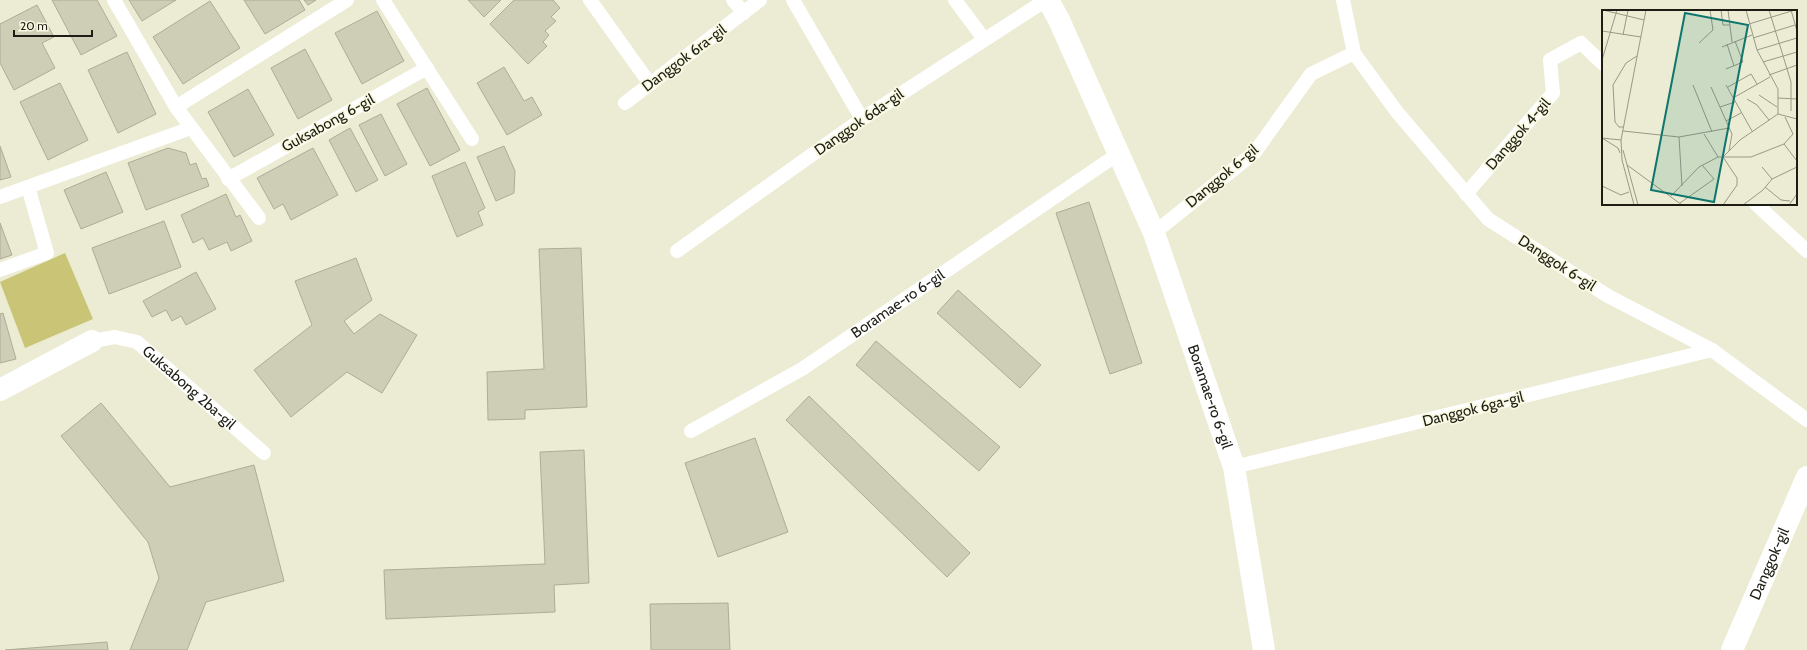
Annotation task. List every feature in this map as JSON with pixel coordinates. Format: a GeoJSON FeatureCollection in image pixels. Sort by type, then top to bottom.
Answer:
{"type":"FeatureCollection","features":[{"type":"Feature","properties":{"kind":"street","name":"Boramae-ro 6-gil"},"geometry":{"type":"LineString","coordinates":[[1047,0],[1059,20],[1154,233],[1234,467],[1264,650]]}},
{"type":"Feature","properties":{"kind":"street","name":"Guksabong 2ba-gil"},"geometry":{"type":"LineString","coordinates":[[0,390],[92,340]]}},
{"type":"Feature","properties":{"kind":"street","name":"Danggok-gil"},"geometry":{"type":"LineString","coordinates":[[1732,650],[1807,477]]}},
{"type":"Feature","properties":{"kind":"lane"},"geometry":{"type":"LineString","coordinates":[[114,0],[176,107],[259,218]]}},
{"type":"Feature","properties":{"kind":"lane"},"geometry":{"type":"LineString","coordinates":[[176,107],[347,0]]}},
{"type":"Feature","properties":{"kind":"lane"},"geometry":{"type":"LineString","coordinates":[[383,0],[472,139]]}},
{"type":"Feature","properties":{"kind":"lane"},"geometry":{"type":"LineString","coordinates":[[590,0],[650,84]]}},
{"type":"Feature","properties":{"kind":"lane"},"geometry":{"type":"LineString","coordinates":[[732,0],[744,13]]}},
{"type":"Feature","properties":{"kind":"lane","name":"Danggok 6ra-gil"},"geometry":{"type":"LineString","coordinates":[[625,103],[760,0]]}},
{"type":"Feature","properties":{"kind":"lane"},"geometry":{"type":"LineString","coordinates":[[793,0],[862,119]]}},
{"type":"Feature","properties":{"kind":"lane"},"geometry":{"type":"LineString","coordinates":[[955,0],[984,39]]}},
{"type":"Feature","properties":{"kind":"lane","name":"Danggok 6da-gil"},"geometry":{"type":"LineString","coordinates":[[677,251],[862,119],[984,39],[1047,0]]}},
{"type":"Feature","properties":{"kind":"lane","name":"Danggok 6-gil"},"geometry":{"type":"LineString","coordinates":[[1343,0],[1354,53],[1397,112],[1488,219],[1595,287],[1712,350],[1807,420]]}},
{"type":"Feature","properties":{"kind":"lane","name":"Danggok 4-gil"},"geometry":{"type":"LineString","coordinates":[[1466,194],[1553,93],[1550,60],[1581,43],[1602,63]]}},
{"type":"Feature","properties":{"kind":"lane","name":"Danggok 6-gil"},"geometry":{"type":"LineString","coordinates":[[1154,233],[1255,152],[1312,74],[1354,53]]}},
{"type":"Feature","properties":{"kind":"lane","name":"Guksabong 6-gil"},"geometry":{"type":"LineString","coordinates":[[228,178],[427,68]]}},
{"type":"Feature","properties":{"kind":"lane"},"geometry":{"type":"LineString","coordinates":[[0,197],[191,128]]}},
{"type":"Feature","properties":{"kind":"lane","name":"Boramae-ro 6-gil"},"geometry":{"type":"LineString","coordinates":[[691,431],[802,369],[1118,154]]}},
{"type":"Feature","properties":{"kind":"lane"},"geometry":{"type":"LineString","coordinates":[[0,270],[47,253],[28,187]]}},
{"type":"Feature","properties":{"kind":"lane"},"geometry":{"type":"LineString","coordinates":[[1757,205],[1807,251]]}},
{"type":"Feature","properties":{"kind":"lane","name":"Guksabong 2ba-gil"},"geometry":{"type":"LineString","coordinates":[[92,340],[115,338],[137,342],[264,453]]}},
{"type":"Feature","properties":{"kind":"lane","name":"Danggok 6ga-gil"},"geometry":{"type":"LineString","coordinates":[[1234,467],[1712,350]]}},
{"type":"Feature","properties":{"kind":"shaded area"},"geometry":{"type":"Polygon","coordinates":[[[65,253],[93,319],[25,348],[0,282],[65,253]]]}},
{"type":"Feature","properties":{"kind":"building"},"geometry":{"type":"Polygon","coordinates":[[[52,0],[97,0],[117,36],[81,55],[52,0]]]}},
{"type":"Feature","properties":{"kind":"building"},"geometry":{"type":"Polygon","coordinates":[[[129,0],[176,0],[142,21],[129,0]]]}},
{"type":"Feature","properties":{"kind":"building"},"geometry":{"type":"Polygon","coordinates":[[[244,0],[299,0],[305,10],[265,34],[244,0]]]}},
{"type":"Feature","properties":{"kind":"building"},"geometry":{"type":"Polygon","coordinates":[[[304,0],[316,0],[308,5],[304,0]]]}},
{"type":"Feature","properties":{"kind":"building"},"geometry":{"type":"Polygon","coordinates":[[[468,0],[501,0],[484,17],[468,0]]]}},
{"type":"Feature","properties":{"kind":"building"},"geometry":{"type":"Polygon","coordinates":[[[514,0],[553,0],[560,8],[551,17],[556,21],[545,31],[549,35],[543,42],[547,46],[528,64],[490,24],[514,0]]]}},
{"type":"Feature","properties":{"kind":"building"},"geometry":{"type":"Polygon","coordinates":[[[210,1],[240,48],[183,84],[153,37],[210,1]]]}},
{"type":"Feature","properties":{"kind":"building"},"geometry":{"type":"Polygon","coordinates":[[[37,5],[54,37],[42,43],[55,68],[14,90],[0,63],[0,24],[37,5]]]}},
{"type":"Feature","properties":{"kind":"building"},"geometry":{"type":"Polygon","coordinates":[[[377,11],[404,61],[362,84],[335,33],[377,11]]]}},
{"type":"Feature","properties":{"kind":"building"},"geometry":{"type":"Polygon","coordinates":[[[305,49],[332,100],[298,119],[271,68],[305,49]]]}},
{"type":"Feature","properties":{"kind":"building"},"geometry":{"type":"Polygon","coordinates":[[[127,52],[156,114],[118,133],[88,70],[127,52]]]}},
{"type":"Feature","properties":{"kind":"building"},"geometry":{"type":"Polygon","coordinates":[[[504,67],[524,101],[532,97],[542,115],[507,135],[477,83],[504,67]]]}},
{"type":"Feature","properties":{"kind":"building"},"geometry":{"type":"Polygon","coordinates":[[[60,83],[88,140],[48,160],[20,102],[60,83]]]}},
{"type":"Feature","properties":{"kind":"building"},"geometry":{"type":"Polygon","coordinates":[[[427,88],[460,150],[430,166],[397,104],[427,88]]]}},
{"type":"Feature","properties":{"kind":"building"},"geometry":{"type":"Polygon","coordinates":[[[248,89],[274,135],[234,157],[208,112],[248,89]]]}},
{"type":"Feature","properties":{"kind":"building"},"geometry":{"type":"Polygon","coordinates":[[[381,114],[407,164],[385,176],[359,125],[381,114]]]}},
{"type":"Feature","properties":{"kind":"building"},"geometry":{"type":"Polygon","coordinates":[[[350,128],[378,180],[356,192],[329,140],[350,128]]]}},
{"type":"Feature","properties":{"kind":"building"},"geometry":{"type":"Polygon","coordinates":[[[0,146],[11,177],[0,180],[0,146]]]}},
{"type":"Feature","properties":{"kind":"building"},"geometry":{"type":"Polygon","coordinates":[[[504,146],[515,171],[514,193],[496,201],[477,157],[504,146]]]}},
{"type":"Feature","properties":{"kind":"building"},"geometry":{"type":"Polygon","coordinates":[[[168,148],[186,153],[190,165],[196,163],[202,179],[206,178],[209,186],[146,210],[128,163],[168,148]]]}},
{"type":"Feature","properties":{"kind":"building"},"geometry":{"type":"Polygon","coordinates":[[[313,148],[338,195],[291,220],[283,204],[274,209],[257,178],[313,148]]]}},
{"type":"Feature","properties":{"kind":"building"},"geometry":{"type":"Polygon","coordinates":[[[465,162],[485,208],[478,212],[483,225],[457,237],[432,176],[465,162]]]}},
{"type":"Feature","properties":{"kind":"building"},"geometry":{"type":"Polygon","coordinates":[[[106,172],[123,212],[81,229],[64,190],[106,172]]]}},
{"type":"Feature","properties":{"kind":"building"},"geometry":{"type":"Polygon","coordinates":[[[226,194],[236,217],[240,215],[252,241],[231,251],[227,242],[209,250],[203,238],[193,243],[181,215],[226,194]]]}},
{"type":"Feature","properties":{"kind":"building"},"geometry":{"type":"Polygon","coordinates":[[[1089,202],[1142,363],[1110,374],[1056,213],[1089,202]]]}},
{"type":"Feature","properties":{"kind":"building"},"geometry":{"type":"Polygon","coordinates":[[[164,221],[181,267],[109,294],[92,248],[164,221]]]}},
{"type":"Feature","properties":{"kind":"building"},"geometry":{"type":"Polygon","coordinates":[[[0,223],[12,255],[0,259],[0,223]]]}},
{"type":"Feature","properties":{"kind":"building"},"geometry":{"type":"Polygon","coordinates":[[[581,248],[587,407],[525,410],[525,419],[488,420],[487,372],[544,369],[539,249],[581,248]]]}},
{"type":"Feature","properties":{"kind":"building"},"geometry":{"type":"Polygon","coordinates":[[[356,258],[372,300],[344,321],[354,334],[380,314],[417,335],[382,393],[347,372],[291,417],[254,370],[312,325],[295,281],[356,258]]]}},
{"type":"Feature","properties":{"kind":"building"},"geometry":{"type":"Polygon","coordinates":[[[196,272],[216,309],[186,325],[181,316],[172,321],[166,310],[152,317],[143,301],[196,272]]]}},
{"type":"Feature","properties":{"kind":"building"},"geometry":{"type":"Polygon","coordinates":[[[958,290],[1041,365],[1020,388],[937,313],[958,290]]]}},
{"type":"Feature","properties":{"kind":"building"},"geometry":{"type":"Polygon","coordinates":[[[3,313],[16,359],[0,363],[0,314],[3,313]]]}},
{"type":"Feature","properties":{"kind":"building"},"geometry":{"type":"Polygon","coordinates":[[[876,341],[1000,447],[979,471],[856,365],[876,341]]]}},
{"type":"Feature","properties":{"kind":"building"},"geometry":{"type":"Polygon","coordinates":[[[809,396],[970,553],[947,577],[786,420],[809,396]]]}},
{"type":"Feature","properties":{"kind":"building"},"geometry":{"type":"Polygon","coordinates":[[[101,403],[170,487],[254,465],[284,581],[206,602],[187,650],[130,650],[159,578],[148,542],[61,436],[101,403]]]}},
{"type":"Feature","properties":{"kind":"building"},"geometry":{"type":"Polygon","coordinates":[[[755,438],[788,532],[718,557],[685,463],[755,438]]]}},
{"type":"Feature","properties":{"kind":"building"},"geometry":{"type":"Polygon","coordinates":[[[584,450],[589,583],[554,585],[555,612],[386,619],[384,570],[545,564],[540,452],[584,450]]]}},
{"type":"Feature","properties":{"kind":"building"},"geometry":{"type":"Polygon","coordinates":[[[728,603],[730,650],[651,650],[650,604],[728,603]]]}},
{"type":"Feature","properties":{"kind":"building"},"geometry":{"type":"Polygon","coordinates":[[[107,642],[108,650],[5,650],[107,642]]]}}]}
